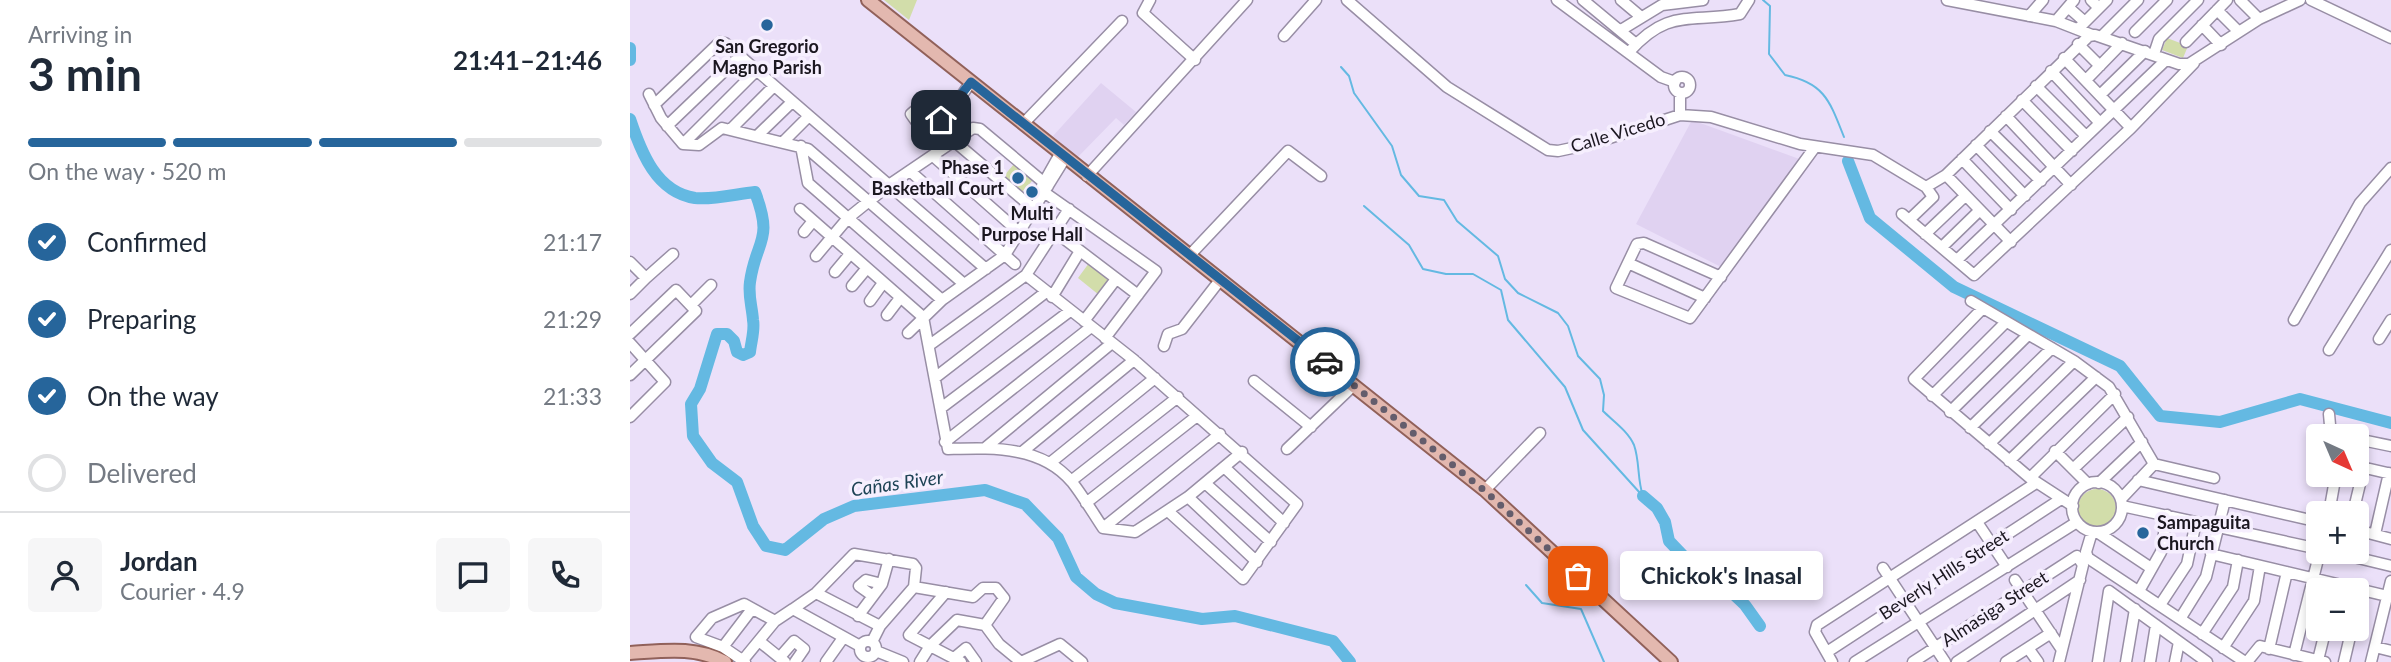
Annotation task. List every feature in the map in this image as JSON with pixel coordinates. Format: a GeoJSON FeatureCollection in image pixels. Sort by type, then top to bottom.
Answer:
{"type":"FeatureCollection","features":[{"type":"Feature","properties":{"kind":"main road"},"geometry":{"type":"LineString","coordinates":[[868,0],[1485,491],[1671,662]]}},
{"type":"Feature","properties":{"kind":"main road"},"geometry":{"type":"LineString","coordinates":[[630,653],[681,649],[696,651],[725,662]]}},
{"type":"Feature","properties":{"kind":"street"},"geometry":{"type":"LineString","coordinates":[[1150,0],[1143,13],[1195,60]]}},
{"type":"Feature","properties":{"kind":"street"},"geometry":{"type":"LineString","coordinates":[[1087,176],[1247,0]]}},
{"type":"Feature","properties":{"kind":"street"},"geometry":{"type":"LineString","coordinates":[[1284,36],[1316,0]]}},
{"type":"Feature","properties":{"kind":"street","name":"Calle Vicedo"},"geometry":{"type":"LineString","coordinates":[[1347,0],[1447,87],[1540,147],[1558,151],[1591,144],[1680,115],[1711,117],[1815,147],[1873,155],[1926,187]]}},
{"type":"Feature","properties":{"kind":"street"},"geometry":{"type":"LineString","coordinates":[[1583,0],[1621,30],[1632,48]]}},
{"type":"Feature","properties":{"kind":"street"},"geometry":{"type":"LineString","coordinates":[[1620,0],[1640,16]]}},
{"type":"Feature","properties":{"kind":"street"},"geometry":{"type":"LineString","coordinates":[[1621,30],[1663,2],[1700,0]]}},
{"type":"Feature","properties":{"kind":"street"},"geometry":{"type":"LineString","coordinates":[[1632,48],[1667,22],[1740,14],[1749,0]]}},
{"type":"Feature","properties":{"kind":"street"},"geometry":{"type":"LineString","coordinates":[[1947,0],[1977,3],[2002,11],[2082,25]]}},
{"type":"Feature","properties":{"kind":"street"},"geometry":{"type":"LineString","coordinates":[[2002,11],[2010,0]]}},
{"type":"Feature","properties":{"kind":"street"},"geometry":{"type":"LineString","coordinates":[[2029,16],[2043,0]]}},
{"type":"Feature","properties":{"kind":"street"},"geometry":{"type":"LineString","coordinates":[[2138,0],[2096,36],[2078,44],[1946,175],[1926,187],[1933,197],[1905,217],[1975,275],[2131,128],[2194,63],[2259,19],[2300,0]]}},
{"type":"Feature","properties":{"kind":"street"},"geometry":{"type":"LineString","coordinates":[[2135,32],[2167,0]]}},
{"type":"Feature","properties":{"kind":"street"},"geometry":{"type":"LineString","coordinates":[[2100,95],[2150,53],[2159,39],[2198,0]]}},
{"type":"Feature","properties":{"kind":"street"},"geometry":{"type":"LineString","coordinates":[[2186,42],[2227,0]]}},
{"type":"Feature","properties":{"kind":"street"},"geometry":{"type":"LineString","coordinates":[[2240,0],[2259,19]]}},
{"type":"Feature","properties":{"kind":"street"},"geometry":{"type":"LineString","coordinates":[[2311,0],[2391,38]]}},
{"type":"Feature","properties":{"kind":"street"},"geometry":{"type":"LineString","coordinates":[[1562,1],[1632,48],[1661,76],[1675,82],[1682,77],[1689,81],[1689,89],[1680,93],[1680,115]]}},
{"type":"Feature","properties":{"kind":"street"},"geometry":{"type":"LineString","coordinates":[[2056,21],[2071,3],[2082,25],[2096,36],[2179,65],[2194,63]]}},
{"type":"Feature","properties":{"kind":"street"},"geometry":{"type":"LineString","coordinates":[[2082,25],[2099,3]]}},
{"type":"Feature","properties":{"kind":"street"},"geometry":{"type":"LineString","coordinates":[[2217,10],[2239,32]]}},
{"type":"Feature","properties":{"kind":"street"},"geometry":{"type":"LineString","coordinates":[[1023,124],[1122,21]]}},
{"type":"Feature","properties":{"kind":"street"},"geometry":{"type":"LineString","coordinates":[[2202,25],[2221,45]]}},
{"type":"Feature","properties":{"kind":"street"},"geometry":{"type":"LineString","coordinates":[[654,105],[720,42],[740,56],[986,269]]}},
{"type":"Feature","properties":{"kind":"street"},"geometry":{"type":"LineString","coordinates":[[2078,44],[2100,66]]}},
{"type":"Feature","properties":{"kind":"street"},"geometry":{"type":"LineString","coordinates":[[2086,80],[2122,44]]}},
{"type":"Feature","properties":{"kind":"street"},"geometry":{"type":"LineString","coordinates":[[667,126],[740,56]]}},
{"type":"Feature","properties":{"kind":"street"},"geometry":{"type":"LineString","coordinates":[[2064,58],[2131,128]]}},
{"type":"Feature","properties":{"kind":"street"},"geometry":{"type":"LineString","coordinates":[[1957,260],[2166,60]]}},
{"type":"Feature","properties":{"kind":"street"},"geometry":{"type":"LineString","coordinates":[[683,144],[756,71]]}},
{"type":"Feature","properties":{"kind":"street"},"geometry":{"type":"LineString","coordinates":[[2051,71],[2100,123]]}},
{"type":"Feature","properties":{"kind":"street"},"geometry":{"type":"LineString","coordinates":[[925,102],[911,114],[923,131],[949,114],[971,82]]}},
{"type":"Feature","properties":{"kind":"street"},"geometry":{"type":"LineString","coordinates":[[731,129],[774,86]]}},
{"type":"Feature","properties":{"kind":"street"},"geometry":{"type":"LineString","coordinates":[[2036,86],[2086,136]]}},
{"type":"Feature","properties":{"kind":"street"},"geometry":{"type":"LineString","coordinates":[[649,94],[667,126],[683,144],[694,146],[719,129],[731,129],[801,146],[964,284]]}},
{"type":"Feature","properties":{"kind":"street"},"geometry":{"type":"LineString","coordinates":[[2022,100],[2071,151]]}},
{"type":"Feature","properties":{"kind":"street"},"geometry":{"type":"LineString","coordinates":[[758,135],[792,102]]}},
{"type":"Feature","properties":{"kind":"street"},"geometry":{"type":"LineString","coordinates":[[784,141],[809,116]]}},
{"type":"Feature","properties":{"kind":"street"},"geometry":{"type":"LineString","coordinates":[[2006,116],[2071,185]]}},
{"type":"Feature","properties":{"kind":"street"},"geometry":{"type":"LineString","coordinates":[[816,256],[848,218],[889,185],[973,128],[980,129],[1043,189],[1156,271],[1108,340],[985,448]]}},
{"type":"Feature","properties":{"kind":"street"},"geometry":{"type":"LineString","coordinates":[[1990,131],[2041,181]]}},
{"type":"Feature","properties":{"kind":"street"},"geometry":{"type":"LineString","coordinates":[[954,141],[1034,209]]}},
{"type":"Feature","properties":{"kind":"street"},"geometry":{"type":"LineString","coordinates":[[1976,145],[2025,197]]}},
{"type":"Feature","properties":{"kind":"street"},"geometry":{"type":"LineString","coordinates":[[801,146],[808,183],[942,300]]}},
{"type":"Feature","properties":{"kind":"street"},"geometry":{"type":"LineString","coordinates":[[1721,277],[1644,243],[1637,244],[1616,288],[1690,318],[1721,277],[1815,147]]}},
{"type":"Feature","properties":{"kind":"street"},"geometry":{"type":"LineString","coordinates":[[1189,256],[1288,151],[1321,176]]}},
{"type":"Feature","properties":{"kind":"street"},"geometry":{"type":"LineString","coordinates":[[933,156],[1020,233]]}},
{"type":"Feature","properties":{"kind":"street"},"geometry":{"type":"LineString","coordinates":[[908,333],[942,300],[1004,255],[1020,233],[1063,156]]}},
{"type":"Feature","properties":{"kind":"street"},"geometry":{"type":"LineString","coordinates":[[1962,159],[2011,210]]}},
{"type":"Feature","properties":{"kind":"street"},"geometry":{"type":"LineString","coordinates":[[2294,320],[2360,203],[2391,168]]}},
{"type":"Feature","properties":{"kind":"street"},"geometry":{"type":"LineString","coordinates":[[911,172],[1014,264]]}},
{"type":"Feature","properties":{"kind":"street"},"geometry":{"type":"LineString","coordinates":[[1946,175],[2011,242]]}},
{"type":"Feature","properties":{"kind":"street"},"geometry":{"type":"LineString","coordinates":[[1926,234],[1965,196]]}},
{"type":"Feature","properties":{"kind":"street"},"geometry":{"type":"LineString","coordinates":[[800,209],[923,317],[931,344],[948,449],[985,448],[1022,452],[1050,463],[1071,481],[1103,528]]}},
{"type":"Feature","properties":{"kind":"street"},"geometry":{"type":"LineString","coordinates":[[931,344],[1026,275],[1069,209]]}},
{"type":"Feature","properties":{"kind":"street"},"geometry":{"type":"LineString","coordinates":[[1942,247],[1980,211]]}},
{"type":"Feature","properties":{"kind":"street"},"geometry":{"type":"LineString","coordinates":[[804,232],[813,221]]}},
{"type":"Feature","properties":{"kind":"street"},"geometry":{"type":"LineString","coordinates":[[1054,231],[1138,295]]}},
{"type":"Feature","properties":{"kind":"street"},"geometry":{"type":"LineString","coordinates":[[2329,351],[2391,250]]}},
{"type":"Feature","properties":{"kind":"street"},"geometry":{"type":"LineString","coordinates":[[936,377],[1049,295],[1080,251]]}},
{"type":"Feature","properties":{"kind":"street"},"geometry":{"type":"LineString","coordinates":[[630,294],[673,254]]}},
{"type":"Feature","properties":{"kind":"street"},"geometry":{"type":"LineString","coordinates":[[835,272],[850,254]]}},
{"type":"Feature","properties":{"kind":"street"},"geometry":{"type":"LineString","coordinates":[[630,262],[646,278]]}},
{"type":"Feature","properties":{"kind":"street"},"geometry":{"type":"LineString","coordinates":[[1628,263],[1705,298]]}},
{"type":"Feature","properties":{"kind":"street"},"geometry":{"type":"LineString","coordinates":[[852,286],[867,268]]}},
{"type":"Feature","properties":{"kind":"street"},"geometry":{"type":"LineString","coordinates":[[1026,275],[1134,360],[1296,501],[1296,507],[1246,578],[1240,578],[1169,512]]}},
{"type":"Feature","properties":{"kind":"street"},"geometry":{"type":"LineString","coordinates":[[945,442],[1088,324],[1116,279]]}},
{"type":"Feature","properties":{"kind":"street"},"geometry":{"type":"LineString","coordinates":[[1164,346],[1168,334],[1182,329],[1220,280]]}},
{"type":"Feature","properties":{"kind":"street"},"geometry":{"type":"LineString","coordinates":[[870,301],[883,283]]}},
{"type":"Feature","properties":{"kind":"street"},"geometry":{"type":"LineString","coordinates":[[691,305],[711,285]]}},
{"type":"Feature","properties":{"kind":"street"},"geometry":{"type":"LineString","coordinates":[[630,334],[676,290],[696,311],[630,374]]}},
{"type":"Feature","properties":{"kind":"street"},"geometry":{"type":"LineString","coordinates":[[887,315],[900,298]]}},
{"type":"Feature","properties":{"kind":"street"},"geometry":{"type":"LineString","coordinates":[[1971,301],[2074,361],[2096,377],[2115,394],[2154,464],[2214,478]]}},
{"type":"Feature","properties":{"kind":"street"},"geometry":{"type":"LineString","coordinates":[[1983,308],[1915,375],[1916,383],[2033,481],[2073,506]]}},
{"type":"Feature","properties":{"kind":"street"},"geometry":{"type":"LineString","coordinates":[[941,408],[1070,310]]}},
{"type":"Feature","properties":{"kind":"street"},"geometry":{"type":"LineString","coordinates":[[2379,339],[2391,320]]}},
{"type":"Feature","properties":{"kind":"street"},"geometry":{"type":"LineString","coordinates":[[1932,396],[2006,322]]}},
{"type":"Feature","properties":{"kind":"street"},"geometry":{"type":"LineString","coordinates":[[1950,412],[2028,335]]}},
{"type":"Feature","properties":{"kind":"street"},"geometry":{"type":"LineString","coordinates":[[630,343],[666,382],[630,417]]}},
{"type":"Feature","properties":{"kind":"street"},"geometry":{"type":"LineString","coordinates":[[1970,428],[2052,348]]}},
{"type":"Feature","properties":{"kind":"street"},"geometry":{"type":"LineString","coordinates":[[1022,452],[1134,360]]}},
{"type":"Feature","properties":{"kind":"street"},"geometry":{"type":"LineString","coordinates":[[1989,444],[2074,361]]}},
{"type":"Feature","properties":{"kind":"street"},"geometry":{"type":"LineString","coordinates":[[2009,461],[2096,377]]}},
{"type":"Feature","properties":{"kind":"street"},"geometry":{"type":"LineString","coordinates":[[1050,463],[1155,378]]}},
{"type":"Feature","properties":{"kind":"street"},"geometry":{"type":"LineString","coordinates":[[1254,381],[1311,427]]}},
{"type":"Feature","properties":{"kind":"street"},"geometry":{"type":"LineString","coordinates":[[1287,449],[1354,385]]}},
{"type":"Feature","properties":{"kind":"street"},"geometry":{"type":"LineString","coordinates":[[1832,662],[1815,632],[1817,625],[1891,580],[2033,481],[2055,451],[2115,394]]}},
{"type":"Feature","properties":{"kind":"street"},"geometry":{"type":"LineString","coordinates":[[1071,481],[1178,397]]}},
{"type":"Feature","properties":{"kind":"street"},"geometry":{"type":"LineString","coordinates":[[2329,414],[2331,424]]}},
{"type":"Feature","properties":{"kind":"street"},"geometry":{"type":"LineString","coordinates":[[1086,503],[1197,416]]}},
{"type":"Feature","properties":{"kind":"street"},"geometry":{"type":"LineString","coordinates":[[2073,469],[2128,417]]}},
{"type":"Feature","properties":{"kind":"street"},"geometry":{"type":"LineString","coordinates":[[1485,491],[1540,433]]}},
{"type":"Feature","properties":{"kind":"street"},"geometry":{"type":"LineString","coordinates":[[1103,528],[1220,434]]}},
{"type":"Feature","properties":{"kind":"street"},"geometry":{"type":"LineString","coordinates":[[2099,483],[2141,442]]}},
{"type":"Feature","properties":{"kind":"street"},"geometry":{"type":"LineString","coordinates":[[2370,442],[2391,446]]}},
{"type":"Feature","properties":{"kind":"street"},"geometry":{"type":"LineString","coordinates":[[2055,451],[2088,484]]}},
{"type":"Feature","properties":{"kind":"street"},"geometry":{"type":"LineString","coordinates":[[1103,528],[1141,531],[1188,498],[1242,452]]}},
{"type":"Feature","properties":{"kind":"street"},"geometry":{"type":"LineString","coordinates":[[2154,464],[2121,503],[2118,521],[2112,527],[2095,532],[2086,552],[2088,558],[2246,662],[2260,646],[2321,661],[2324,641]]}},
{"type":"Feature","properties":{"kind":"street"},"geometry":{"type":"LineString","coordinates":[[1224,467],[1284,523]]}},
{"type":"Feature","properties":{"kind":"street"},"geometry":{"type":"LineString","coordinates":[[2370,469],[2390,473],[2375,534]]}},
{"type":"Feature","properties":{"kind":"street"},"geometry":{"type":"LineString","coordinates":[[2138,480],[2306,519]]}},
{"type":"Feature","properties":{"kind":"street"},"geometry":{"type":"LineString","coordinates":[[1205,483],[1271,542]]}},
{"type":"Feature","properties":{"kind":"street"},"geometry":{"type":"LineString","coordinates":[[2151,568],[2077,522],[2073,506],[2080,489],[2088,484],[2099,483],[2112,488],[2121,503],[2306,547]]}},
{"type":"Feature","properties":{"kind":"street"},"geometry":{"type":"LineString","coordinates":[[1188,498],[1257,562]]}},
{"type":"Feature","properties":{"kind":"street","name":"Beverly Hills Street"},"geometry":{"type":"LineString","coordinates":[[1827,652],[2061,499]]}},
{"type":"Feature","properties":{"kind":"street"},"geometry":{"type":"LineString","coordinates":[[2180,619],[2206,577],[2225,500]]}},
{"type":"Feature","properties":{"kind":"street"},"geometry":{"type":"LineString","coordinates":[[2139,591],[2161,552],[2167,516]]}},
{"type":"Feature","properties":{"kind":"street"},"geometry":{"type":"LineString","coordinates":[[1977,522],[2007,567]]}},
{"type":"Feature","properties":{"kind":"street"},"geometry":{"type":"LineString","coordinates":[[1856,662],[1920,624],[2077,522]]}},
{"type":"Feature","properties":{"kind":"street"},"geometry":{"type":"LineString","coordinates":[[2160,605],[2187,564],[2196,522]]}},
{"type":"Feature","properties":{"kind":"street"},"geometry":{"type":"LineString","coordinates":[[2369,533],[2391,539]]}},
{"type":"Feature","properties":{"kind":"street"},"geometry":{"type":"LineString","coordinates":[[775,621],[744,604],[721,613],[705,624],[696,635],[698,640],[723,647],[744,661],[775,621],[816,593],[854,554],[915,565],[914,587],[880,626],[874,646]]}},
{"type":"Feature","properties":{"kind":"street"},"geometry":{"type":"LineString","coordinates":[[2211,554],[2312,578],[2316,564]]}},
{"type":"Feature","properties":{"kind":"street","name":"Almasiga Street"},"geometry":{"type":"LineString","coordinates":[[1913,662],[2077,556],[2083,565],[2080,580]]}},
{"type":"Feature","properties":{"kind":"street"},"geometry":{"type":"LineString","coordinates":[[858,615],[882,584],[889,559]]}},
{"type":"Feature","properties":{"kind":"street"},"geometry":{"type":"LineString","coordinates":[[2202,634],[2233,587],[2238,560]]}},
{"type":"Feature","properties":{"kind":"street"},"geometry":{"type":"LineString","coordinates":[[2369,561],[2391,566]]}},
{"type":"Feature","properties":{"kind":"street"},"geometry":{"type":"LineString","coordinates":[[2223,648],[2255,601],[2260,566]]}},
{"type":"Feature","properties":{"kind":"street"},"geometry":{"type":"LineString","coordinates":[[1883,568],[1945,662]]}},
{"type":"Feature","properties":{"kind":"street"},"geometry":{"type":"LineString","coordinates":[[2269,649],[2287,572]]}},
{"type":"Feature","properties":{"kind":"street"},"geometry":{"type":"LineString","coordinates":[[873,596],[859,586],[866,580],[882,584]]}},
{"type":"Feature","properties":{"kind":"street"},"geometry":{"type":"LineString","coordinates":[[2015,580],[2062,650]]}},
{"type":"Feature","properties":{"kind":"street"},"geometry":{"type":"LineString","coordinates":[[1957,662],[2080,580]]}},
{"type":"Feature","properties":{"kind":"street"},"geometry":{"type":"LineString","coordinates":[[2059,662],[2080,580]]}},
{"type":"Feature","properties":{"kind":"street"},"geometry":{"type":"LineString","coordinates":[[2371,662],[2386,623],[2391,581]]}},
{"type":"Feature","properties":{"kind":"street"},"geometry":{"type":"LineString","coordinates":[[914,587],[973,597],[983,588],[1001,592],[1002,604],[985,625]]}},
{"type":"Feature","properties":{"kind":"street"},"geometry":{"type":"LineString","coordinates":[[2098,662],[2109,591],[2203,661]]}},
{"type":"Feature","properties":{"kind":"street"},"geometry":{"type":"LineString","coordinates":[[946,592],[909,633],[911,638],[958,660],[966,648],[976,662]]}},
{"type":"Feature","properties":{"kind":"street"},"geometry":{"type":"LineString","coordinates":[[2369,592],[2389,597]]}},
{"type":"Feature","properties":{"kind":"street"},"geometry":{"type":"LineString","coordinates":[[816,593],[880,626]]}},
{"type":"Feature","properties":{"kind":"street"},"geometry":{"type":"LineString","coordinates":[[2294,655],[2306,604]]}},
{"type":"Feature","properties":{"kind":"street"},"geometry":{"type":"LineString","coordinates":[[723,647],[752,609]]}},
{"type":"Feature","properties":{"kind":"street"},"geometry":{"type":"LineString","coordinates":[[793,609],[843,638],[861,655],[866,641],[903,662]]}},
{"type":"Feature","properties":{"kind":"street"},"geometry":{"type":"LineString","coordinates":[[2126,662],[2135,610]]}},
{"type":"Feature","properties":{"kind":"street"},"geometry":{"type":"LineString","coordinates":[[920,662],[930,646],[957,620],[985,625],[999,644],[1021,662],[1058,644],[1082,662]]}},
{"type":"Feature","properties":{"kind":"street"},"geometry":{"type":"LineString","coordinates":[[2150,662],[2156,625]]}},
{"type":"Feature","properties":{"kind":"street"},"geometry":{"type":"LineString","coordinates":[[2008,662],[2050,633]]}},
{"type":"Feature","properties":{"kind":"street"},"geometry":{"type":"LineString","coordinates":[[826,662],[843,638]]}},
{"type":"Feature","properties":{"kind":"street"},"geometry":{"type":"LineString","coordinates":[[759,641],[782,660],[794,641],[804,649],[795,662]]}},
{"type":"Feature","properties":{"kind":"street"},"geometry":{"type":"LineString","coordinates":[[2344,662],[2349,641]]}},
{"type":"Feature","properties":{"kind":"street"},"geometry":{"type":"LineString","coordinates":[[2175,662],[2179,642]]}},
{"type":"Feature","properties":{"kind":"street"},"geometry":{"type":"LineString","coordinates":[[2375,647],[2391,651]]}},
{"type":"Feature","properties":{"kind":"street"},"geometry":{"type":"LineString","coordinates":[[2028,648],[2038,662]]}},
{"type":"Feature","properties":{"kind":"shaded area"},"geometry":{"type":"Polygon","coordinates":[[[1101,83],[1136,112],[1124,125],[1116,118],[1077,158],[1053,136],[1101,83]]]}},
{"type":"Feature","properties":{"kind":"shaded area"},"geometry":{"type":"Polygon","coordinates":[[[1692,120],[1802,160],[1723,268],[1636,224],[1692,120]]]}},
{"type":"Feature","properties":{"kind":"green space"},"geometry":{"type":"Polygon","coordinates":[[[884,0],[917,0],[909,20],[884,0]]]}},
{"type":"Feature","properties":{"kind":"green space"},"geometry":{"type":"Polygon","coordinates":[[[2167,38],[2188,46],[2183,58],[2162,50],[2167,38]]]}},
{"type":"Feature","properties":{"kind":"green space","name":"Phase 1 Basketball Court"},"geometry":{"type":"Polygon","coordinates":[[[1014,164],[1033,180],[1021,193],[1003,177],[1014,164]]]}},
{"type":"Feature","properties":{"kind":"green space"},"geometry":{"type":"Polygon","coordinates":[[[1089,263],[1111,280],[1099,295],[1078,278],[1089,263]]]}},
{"type":"Feature","properties":{"kind":"green space"},"geometry":{"type":"Polygon","coordinates":[[[2097,489],[2110,495],[2116,508],[2110,521],[2097,527],[2084,521],[2078,508],[2084,495],[2097,489]]]}},
{"type":"Feature","properties":{"kind":"water"},"geometry":{"type":"Polygon","coordinates":[[[1652,576],[1660,584],[1652,592],[1644,584],[1652,576]]]}},
{"type":"Feature","properties":{"kind":"waterway"},"geometry":{"type":"LineString","coordinates":[[1763,0],[1770,6],[1769,54],[1785,75],[1818,89],[1830,104],[1844,137]]}},
{"type":"Feature","properties":{"kind":"waterway","name":"Cañas River"},"geometry":{"type":"LineString","coordinates":[[630,48],[630,60]]}},
{"type":"Feature","properties":{"kind":"waterway"},"geometry":{"type":"LineString","coordinates":[[1341,67],[1349,76],[1354,93],[1392,146],[1401,175],[1419,196],[1444,200],[1457,221],[1498,256],[1505,279],[1518,293],[1558,313],[1568,326],[1578,356],[1600,379],[1604,395],[1603,411],[1634,445],[1643,496]]}},
{"type":"Feature","properties":{"kind":"waterway","name":"Cañas River"},"geometry":{"type":"LineString","coordinates":[[630,119],[645,157],[660,179],[670,188],[695,198],[717,198],[755,192],[763,231],[750,287],[753,324],[750,352],[743,355],[737,352],[734,341],[727,334],[717,334],[700,389],[691,404],[693,436],[712,463],[737,482],[753,526],[766,546],[785,550],[824,519],[854,506],[985,490],[1025,504],[1058,538],[1076,577],[1096,594],[1115,603],[1202,619],[1235,616],[1333,641],[1350,662]]}},
{"type":"Feature","properties":{"kind":"waterway"},"geometry":{"type":"LineString","coordinates":[[1848,161],[1870,218],[1954,287],[2120,366],[2160,416],[2220,422],[2300,399],[2391,423]]}},
{"type":"Feature","properties":{"kind":"waterway"},"geometry":{"type":"LineString","coordinates":[[1364,206],[1409,245],[1423,269],[1446,274],[1473,274],[1501,290],[1508,320],[1565,387],[1583,430],[1640,493]]}},
{"type":"Feature","properties":{"kind":"waterway"},"geometry":{"type":"LineString","coordinates":[[1643,496],[1657,508],[1665,522],[1669,541],[1691,564],[1727,588],[1745,605],[1760,626]]}},
{"type":"Feature","properties":{"kind":"waterway"},"geometry":{"type":"LineString","coordinates":[[1526,585],[1542,603],[1581,609],[1604,662]]}},
{"type":"Feature","properties":{"kind":"way so far"},"geometry":{"type":"LineString","coordinates":[[1325,362],[1485,491],[1578,576]]}},
{"type":"Feature","properties":{"kind":"place","name":"San Gregorio Magno Parish"},"geometry":{"type":"Point","coordinates":[767,25]}},
{"type":"Feature","properties":{"kind":"place","name":"Phase 1 Basketball Court"},"geometry":{"type":"Point","coordinates":[1018,178]}},
{"type":"Feature","properties":{"kind":"place","name":"Multi Purpose Hall"},"geometry":{"type":"Point","coordinates":[1032,192]}},
{"type":"Feature","properties":{"kind":"place","name":"Sampaguita Church"},"geometry":{"type":"Point","coordinates":[2143,533]}},
{"type":"Feature","properties":{"kind":"place","name":"Chickok's Inasal"},"geometry":{"type":"Point","coordinates":[1578,576]}},
{"type":"Feature","properties":{"kind":"route"},"geometry":{"type":"LineString","coordinates":[[941,120],[949,114],[971,82],[1325,362]]}}]}
